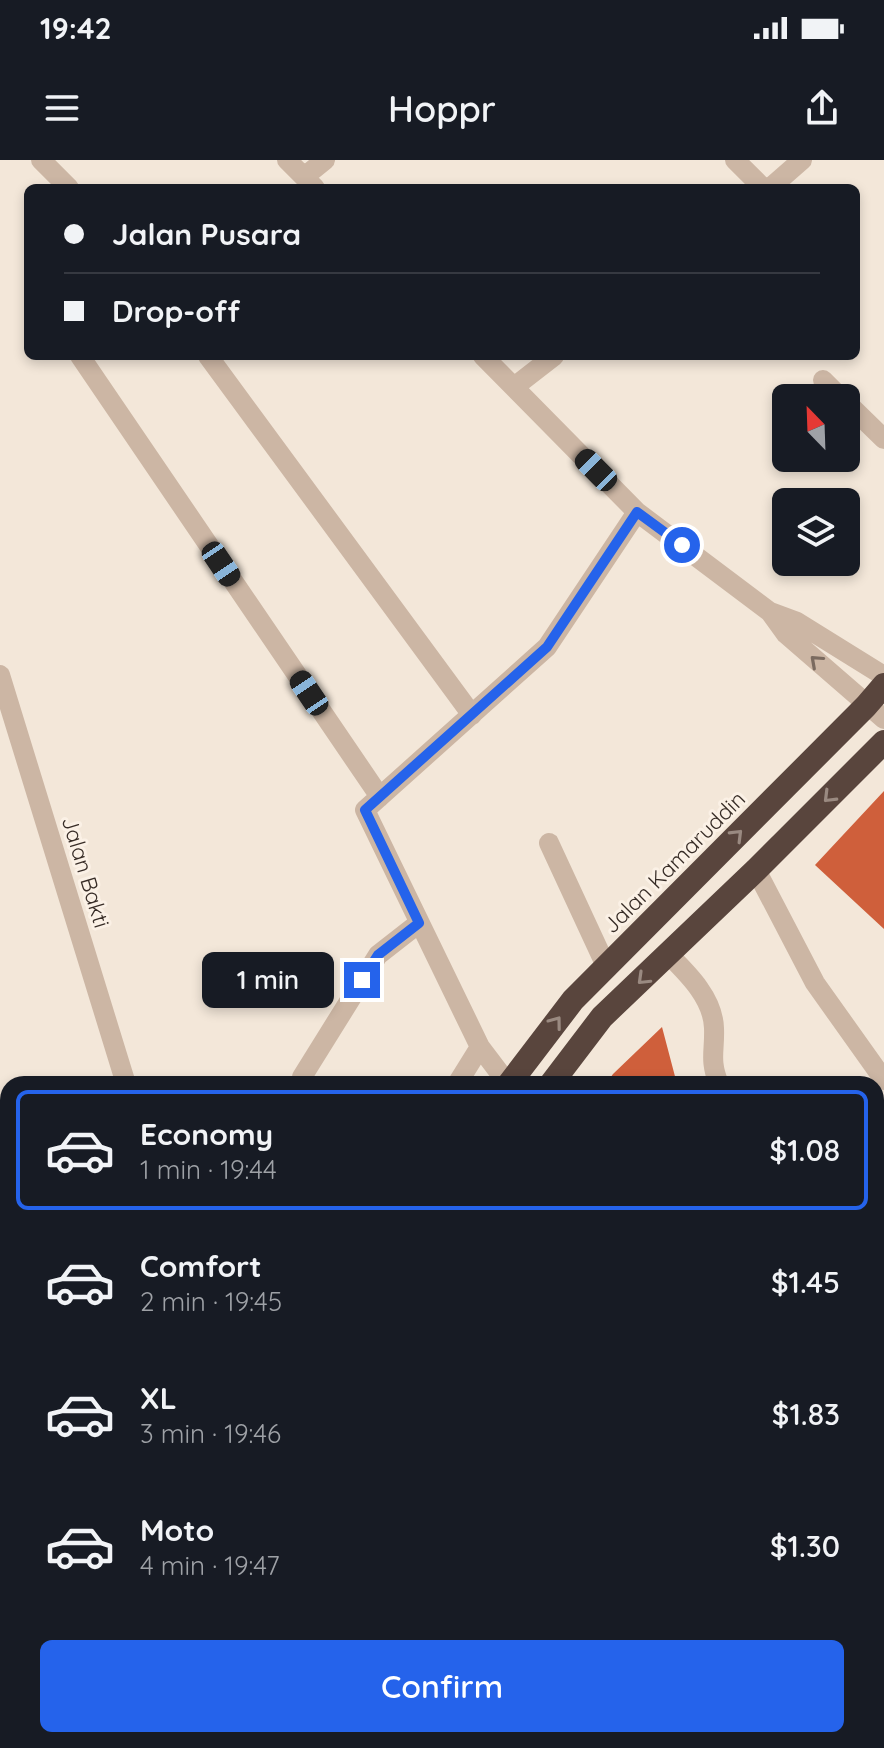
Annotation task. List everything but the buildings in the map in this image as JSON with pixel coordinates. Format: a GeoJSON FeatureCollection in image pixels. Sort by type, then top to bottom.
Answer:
{"type":"FeatureCollection","features":[{"type":"Feature","properties":{"kind":"highway","name":"Jalan Kamaruddin"},"geometry":{"type":"LineString","coordinates":[[515,1076],[573,1000],[606,966],[875,712],[884,685]]}},
{"type":"Feature","properties":{"kind":"highway"},"geometry":{"type":"LineString","coordinates":[[557,1076],[602,1017],[884,742]]}},
{"type":"Feature","properties":{"kind":"street"},"geometry":{"type":"LineString","coordinates":[[41,160],[65,184]]}},
{"type":"Feature","properties":{"kind":"street"},"geometry":{"type":"LineString","coordinates":[[287,160],[310,182],[325,160]]}},
{"type":"Feature","properties":{"kind":"street"},"geometry":{"type":"LineString","coordinates":[[735,160],[759,184]]}},
{"type":"Feature","properties":{"kind":"street"},"geometry":{"type":"LineString","coordinates":[[775,184],[802,160]]}},
{"type":"Feature","properties":{"kind":"street"},"geometry":{"type":"LineString","coordinates":[[83,360],[380,797]]}},
{"type":"Feature","properties":{"kind":"street"},"geometry":{"type":"LineString","coordinates":[[211,360],[472,715]]}},
{"type":"Feature","properties":{"kind":"street"},"geometry":{"type":"LineString","coordinates":[[487,360],[637,512],[770,612],[797,622],[884,676]]}},
{"type":"Feature","properties":{"kind":"street"},"geometry":{"type":"LineString","coordinates":[[514,387],[549,360]]}},
{"type":"Feature","properties":{"kind":"street"},"geometry":{"type":"LineString","coordinates":[[823,380],[827,384]]}},
{"type":"Feature","properties":{"kind":"street"},"geometry":{"type":"LineString","coordinates":[[860,416],[884,439]]}},
{"type":"Feature","properties":{"kind":"street"},"geometry":{"type":"LineString","coordinates":[[503,1076],[480,1047],[365,810],[547,647],[637,512]]}},
{"type":"Feature","properties":{"kind":"street"},"geometry":{"type":"LineString","coordinates":[[770,612],[786,634],[875,712]]}},
{"type":"Feature","properties":{"kind":"street","name":"Jalan Bakti"},"geometry":{"type":"LineString","coordinates":[[0,675],[124,1076]]}},
{"type":"Feature","properties":{"kind":"street"},"geometry":{"type":"LineString","coordinates":[[549,843],[606,966]]}},
{"type":"Feature","properties":{"kind":"street"},"geometry":{"type":"LineString","coordinates":[[756,870],[815,983],[881,1076]]}},
{"type":"Feature","properties":{"kind":"street"},"geometry":{"type":"LineString","coordinates":[[303,1076],[378,955],[419,923]]}},
{"type":"Feature","properties":{"kind":"street"},"geometry":{"type":"LineString","coordinates":[[668,954],[691,977],[707,1003],[714,1026],[711,1056],[717,1076]]}},
{"type":"Feature","properties":{"kind":"street"},"geometry":{"type":"LineString","coordinates":[[462,1076],[480,1047]]}},
{"type":"Feature","properties":{"kind":"route"},"geometry":{"type":"LineString","coordinates":[[362,980],[378,955],[419,923],[365,810],[547,647],[637,512],[682,545]]}}]}
